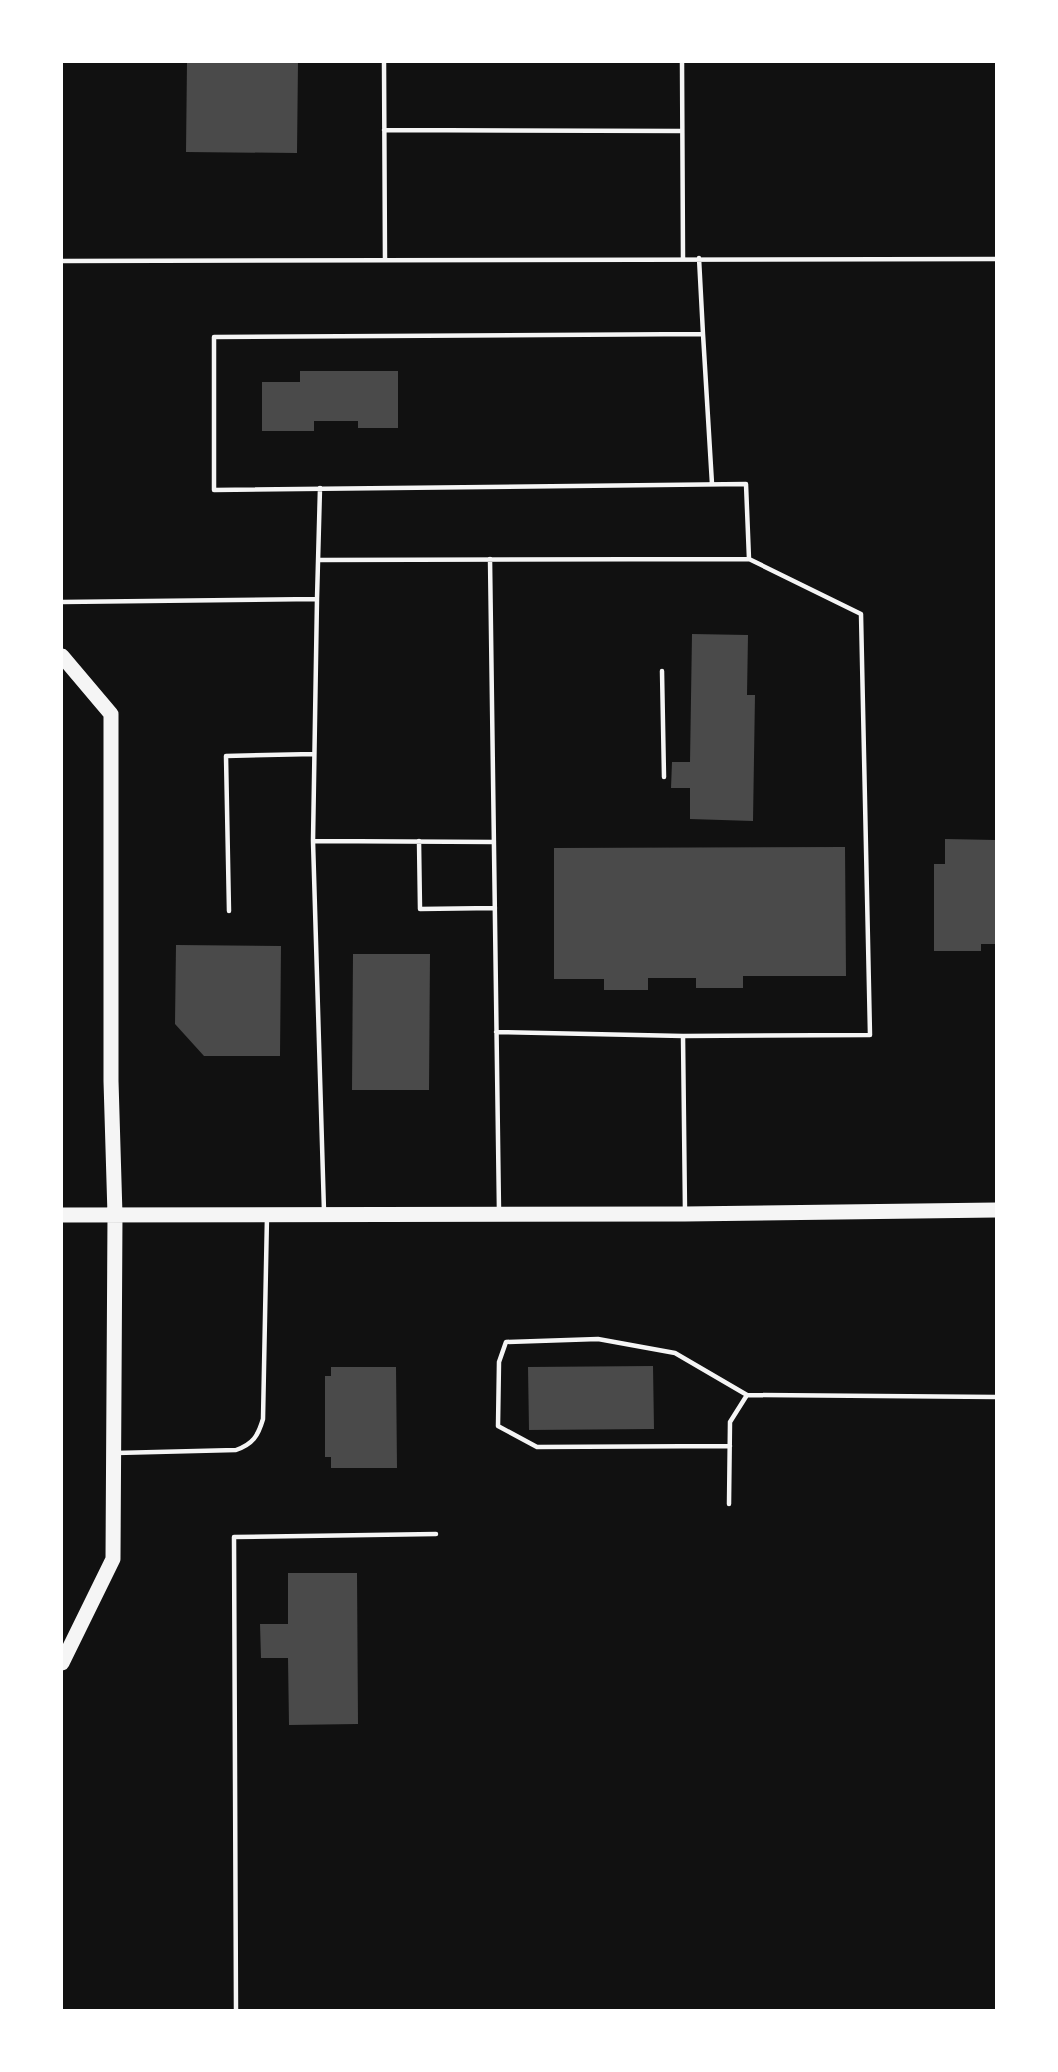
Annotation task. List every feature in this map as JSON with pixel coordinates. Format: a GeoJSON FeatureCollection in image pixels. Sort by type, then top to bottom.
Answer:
{"type":"FeatureCollection","features":[{"type":"Feature","properties":{"kind":"main road"},"geometry":{"type":"LineString","coordinates":[[62,656],[111,714],[111,1081],[115,1215],[113,1559],[62,1663]]}},
{"type":"Feature","properties":{"kind":"main road"},"geometry":{"type":"LineString","coordinates":[[62,1215],[685,1214],[996,1210]]}},
{"type":"Feature","properties":{"kind":"lane"},"geometry":{"type":"LineString","coordinates":[[384,62],[385,260]]}},
{"type":"Feature","properties":{"kind":"lane"},"geometry":{"type":"LineString","coordinates":[[682,62],[683,258]]}},
{"type":"Feature","properties":{"kind":"lane"},"geometry":{"type":"LineString","coordinates":[[384,130],[682,131]]}},
{"type":"Feature","properties":{"kind":"lane"},"geometry":{"type":"LineString","coordinates":[[699,258],[712,484]]}},
{"type":"Feature","properties":{"kind":"lane"},"geometry":{"type":"LineString","coordinates":[[62,261],[996,259]]}},
{"type":"Feature","properties":{"kind":"lane"},"geometry":{"type":"LineString","coordinates":[[703,334],[214,337],[214,490],[746,484],[749,558]]}},
{"type":"Feature","properties":{"kind":"lane"},"geometry":{"type":"LineString","coordinates":[[320,488],[313,841],[324,1214]]}},
{"type":"Feature","properties":{"kind":"lane"},"geometry":{"type":"LineString","coordinates":[[319,560],[749,558],[861,614],[870,1035],[683,1036],[496,1032]]}},
{"type":"Feature","properties":{"kind":"lane"},"geometry":{"type":"LineString","coordinates":[[490,559],[499,1213]]}},
{"type":"Feature","properties":{"kind":"lane"},"geometry":{"type":"LineString","coordinates":[[62,602],[317,599]]}},
{"type":"Feature","properties":{"kind":"lane"},"geometry":{"type":"LineString","coordinates":[[662,671],[664,777]]}},
{"type":"Feature","properties":{"kind":"lane"},"geometry":{"type":"LineString","coordinates":[[229,910],[226,756],[314,754]]}},
{"type":"Feature","properties":{"kind":"lane"},"geometry":{"type":"LineString","coordinates":[[313,841],[494,842]]}},
{"type":"Feature","properties":{"kind":"lane"},"geometry":{"type":"LineString","coordinates":[[419,841],[420,909],[495,908]]}},
{"type":"Feature","properties":{"kind":"lane"},"geometry":{"type":"LineString","coordinates":[[683,1036],[685,1214]]}},
{"type":"Feature","properties":{"kind":"lane"},"geometry":{"type":"LineString","coordinates":[[114,1454],[236,1450],[249,1446],[259,1433],[263,1419],[267,1215]]}},
{"type":"Feature","properties":{"kind":"lane"},"geometry":{"type":"LineString","coordinates":[[730,1446],[537,1447],[498,1426],[499,1362],[506,1342],[598,1339],[675,1353],[747,1395],[996,1397]]}},
{"type":"Feature","properties":{"kind":"lane"},"geometry":{"type":"LineString","coordinates":[[729,1504],[730,1422],[747,1395]]}},
{"type":"Feature","properties":{"kind":"lane"},"geometry":{"type":"LineString","coordinates":[[236,2010],[234,1537],[436,1534]]}},
{"type":"Feature","properties":{"kind":"building"},"geometry":{"type":"Polygon","coordinates":[[[187,62],[298,62],[297,153],[186,152],[187,62]]]}},
{"type":"Feature","properties":{"kind":"building"},"geometry":{"type":"Polygon","coordinates":[[[300,371],[398,371],[398,428],[358,428],[358,421],[314,421],[314,431],[262,431],[262,382],[300,382],[300,371]]]}},
{"type":"Feature","properties":{"kind":"building"},"geometry":{"type":"Polygon","coordinates":[[[692,634],[748,635],[747,695],[755,695],[753,821],[690,819],[690,788],[671,788],[672,762],[690,762],[692,634]]]}},
{"type":"Feature","properties":{"kind":"building"},"geometry":{"type":"Polygon","coordinates":[[[945,839],[996,840],[996,944],[981,944],[981,951],[934,951],[934,864],[945,864],[945,839]]]}},
{"type":"Feature","properties":{"kind":"building"},"geometry":{"type":"Polygon","coordinates":[[[845,847],[846,976],[743,976],[743,988],[696,988],[696,978],[648,978],[648,990],[604,990],[604,979],[554,979],[554,848],[845,847]]]}},
{"type":"Feature","properties":{"kind":"building"},"geometry":{"type":"Polygon","coordinates":[[[176,945],[281,946],[280,1056],[204,1056],[175,1024],[176,945]]]}},
{"type":"Feature","properties":{"kind":"building"},"geometry":{"type":"Polygon","coordinates":[[[353,954],[430,954],[429,1090],[352,1090],[353,954]]]}},
{"type":"Feature","properties":{"kind":"building"},"geometry":{"type":"Polygon","coordinates":[[[653,1366],[654,1429],[529,1430],[528,1367],[653,1366]]]}},
{"type":"Feature","properties":{"kind":"building"},"geometry":{"type":"Polygon","coordinates":[[[331,1367],[396,1367],[397,1468],[331,1468],[331,1457],[325,1457],[325,1376],[331,1376],[331,1367]]]}},
{"type":"Feature","properties":{"kind":"building"},"geometry":{"type":"Polygon","coordinates":[[[288,1573],[357,1573],[358,1724],[289,1725],[288,1658],[261,1658],[260,1624],[288,1624],[288,1573]]]}}]}
